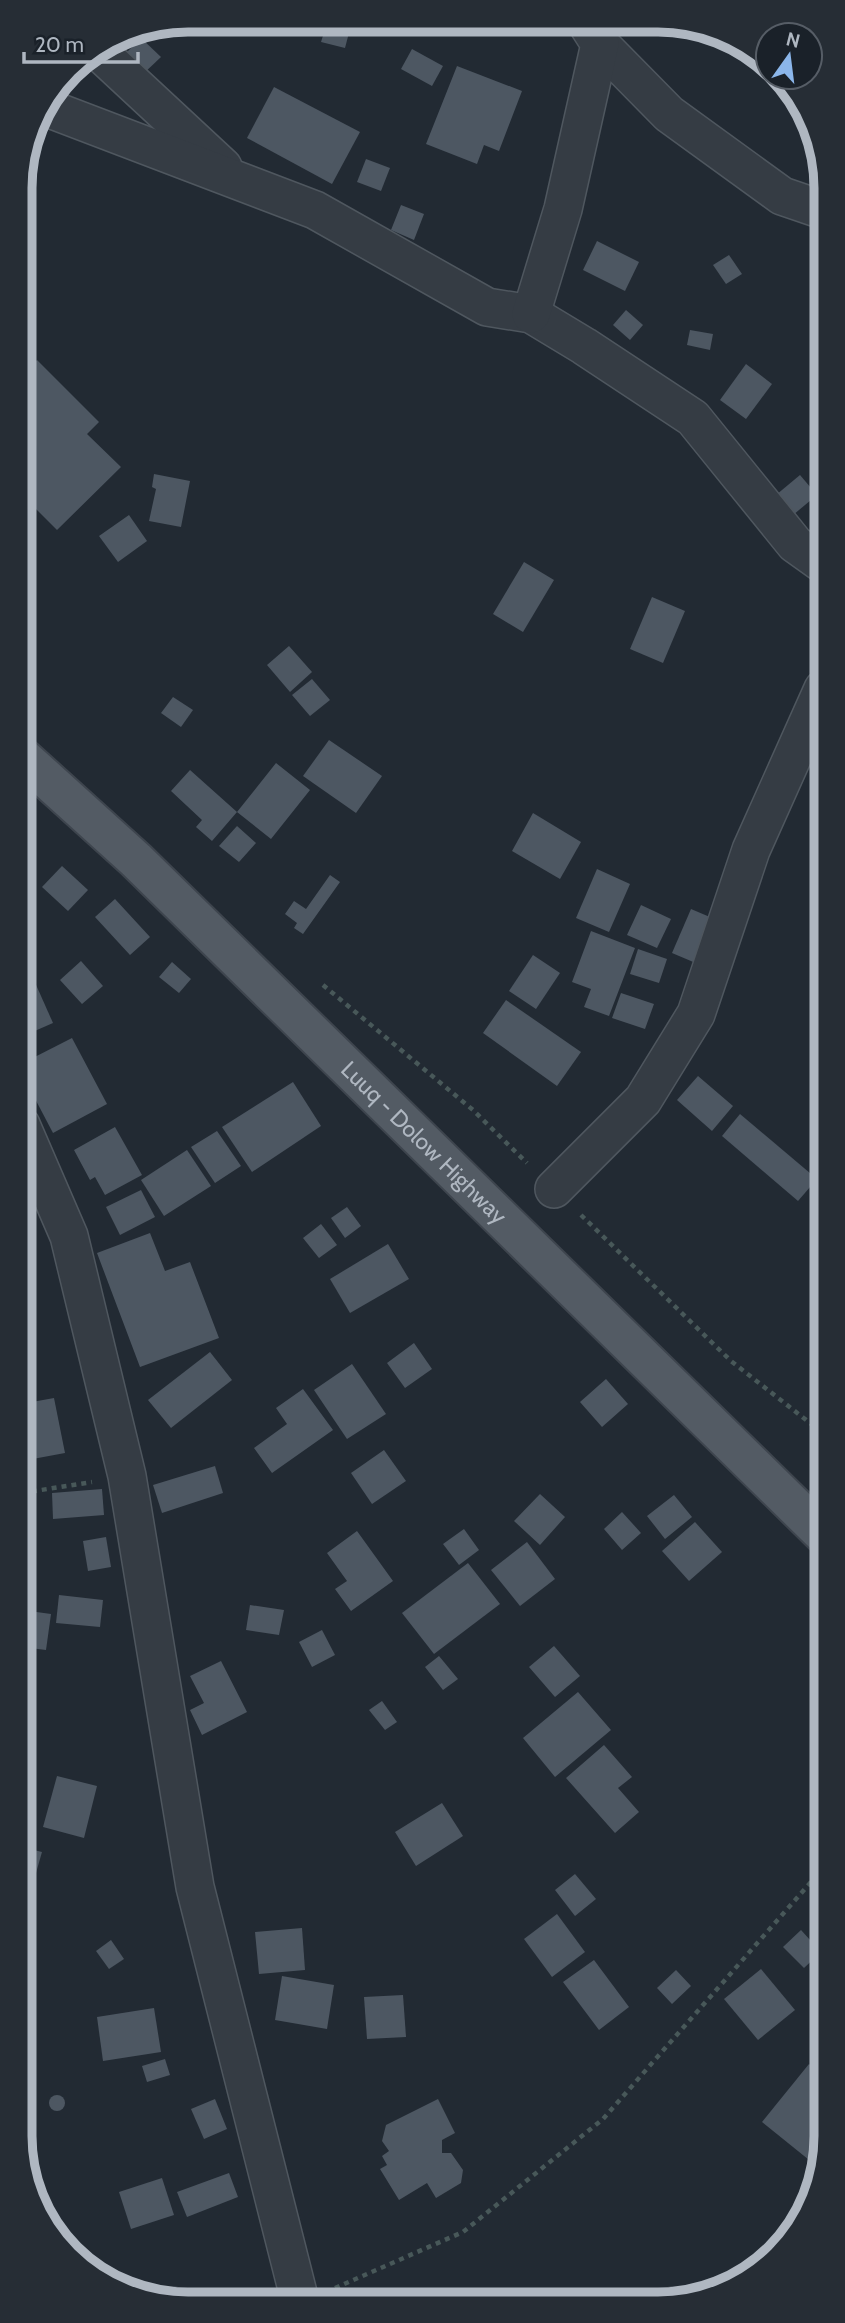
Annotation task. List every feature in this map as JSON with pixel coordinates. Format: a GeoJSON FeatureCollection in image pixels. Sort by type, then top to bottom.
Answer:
{"type":"FeatureCollection","features":[{"type":"Feature","properties":{"kind":"main road","name":"Luuq - Dolow Highway"},"geometry":{"type":"LineString","coordinates":[[32,766],[136,860],[813,1525]]}},
{"type":"Feature","properties":{"kind":"street"},"geometry":{"type":"LineString","coordinates":[[593,33],[669,114],[782,196],[814,206]]}},
{"type":"Feature","properties":{"kind":"street"},"geometry":{"type":"LineString","coordinates":[[531,314],[563,209],[593,33]]}},
{"type":"Feature","properties":{"kind":"street"},"geometry":{"type":"LineString","coordinates":[[104,56],[237,180]]}},
{"type":"Feature","properties":{"kind":"street"},"geometry":{"type":"LineString","coordinates":[[52,110],[315,210],[487,307],[531,314],[693,418],[795,544],[814,557]]}},
{"type":"Feature","properties":{"kind":"street"},"geometry":{"type":"LineString","coordinates":[[554,1189],[643,1100],[696,1014],[751,850],[814,710]]}},
{"type":"Feature","properties":{"kind":"street"},"geometry":{"type":"LineString","coordinates":[[32,1150],[69,1236],[127,1476],[195,1887],[313,2292]]}},
{"type":"Feature","properties":{"kind":"path"},"geometry":{"type":"LineString","coordinates":[[315,978],[473,1110],[731,1361],[813,1426]]}},
{"type":"Feature","properties":{"kind":"path"},"geometry":{"type":"LineString","coordinates":[[32,1491],[127,1476]]}},
{"type":"Feature","properties":{"kind":"path"},"geometry":{"type":"LineString","coordinates":[[321,2292],[463,2232],[603,2119],[813,1880]]}},
{"type":"Feature","properties":{"kind":"building"},"geometry":{"type":"Polygon","coordinates":[[[324,32],[349,32],[345,48],[321,42],[324,32]]]}},
{"type":"Feature","properties":{"kind":"building"},"geometry":{"type":"Polygon","coordinates":[[[142,39],[161,57],[142,75],[123,56],[142,39]]]}},
{"type":"Feature","properties":{"kind":"building"},"geometry":{"type":"Polygon","coordinates":[[[412,49],[443,66],[432,86],[401,69],[412,49]]]}},
{"type":"Feature","properties":{"kind":"building"},"geometry":{"type":"Polygon","coordinates":[[[457,66],[522,91],[499,151],[484,145],[477,164],[426,144],[457,66]]]}},
{"type":"Feature","properties":{"kind":"building"},"geometry":{"type":"Polygon","coordinates":[[[274,87],[360,132],[332,184],[247,138],[274,87]]]}},
{"type":"Feature","properties":{"kind":"building"},"geometry":{"type":"Polygon","coordinates":[[[366,159],[390,168],[381,191],[357,182],[366,159]]]}},
{"type":"Feature","properties":{"kind":"building"},"geometry":{"type":"Polygon","coordinates":[[[401,205],[424,214],[414,240],[391,230],[401,205]]]}},
{"type":"Feature","properties":{"kind":"building"},"geometry":{"type":"Polygon","coordinates":[[[597,241],[639,262],[625,291],[583,270],[597,241]]]}},
{"type":"Feature","properties":{"kind":"building"},"geometry":{"type":"Polygon","coordinates":[[[729,255],[742,274],[726,284],[713,265],[729,255]]]}},
{"type":"Feature","properties":{"kind":"building"},"geometry":{"type":"Polygon","coordinates":[[[626,310],[643,325],[630,340],[613,325],[626,310]]]}},
{"type":"Feature","properties":{"kind":"building"},"geometry":{"type":"Polygon","coordinates":[[[690,330],[713,334],[710,350],[687,345],[690,330]]]}},
{"type":"Feature","properties":{"kind":"building"},"geometry":{"type":"Polygon","coordinates":[[[37,360],[99,422],[87,434],[121,467],[57,530],[32,505],[32,365],[37,360]]]}},
{"type":"Feature","properties":{"kind":"building"},"geometry":{"type":"Polygon","coordinates":[[[746,364],[772,384],[746,419],[720,400],[746,364]]]}},
{"type":"Feature","properties":{"kind":"building"},"geometry":{"type":"Polygon","coordinates":[[[154,474],[190,481],[181,527],[149,521],[156,489],[152,487],[154,474]]]}},
{"type":"Feature","properties":{"kind":"building"},"geometry":{"type":"Polygon","coordinates":[[[800,475],[814,491],[814,498],[793,515],[776,495],[800,475]]]}},
{"type":"Feature","properties":{"kind":"building"},"geometry":{"type":"Polygon","coordinates":[[[129,515],[147,541],[118,562],[99,536],[129,515]]]}},
{"type":"Feature","properties":{"kind":"building"},"geometry":{"type":"Polygon","coordinates":[[[524,562],[554,580],[523,632],[493,614],[524,562]]]}},
{"type":"Feature","properties":{"kind":"building"},"geometry":{"type":"Polygon","coordinates":[[[652,597],[685,611],[663,663],[630,649],[652,597]]]}},
{"type":"Feature","properties":{"kind":"building"},"geometry":{"type":"Polygon","coordinates":[[[289,646],[312,672],[290,692],[267,665],[289,646]]]}},
{"type":"Feature","properties":{"kind":"building"},"geometry":{"type":"Polygon","coordinates":[[[312,679],[330,700],[310,716],[292,695],[312,679]]]}},
{"type":"Feature","properties":{"kind":"building"},"geometry":{"type":"Polygon","coordinates":[[[173,697],[193,710],[181,727],[161,713],[173,697]]]}},
{"type":"Feature","properties":{"kind":"building"},"geometry":{"type":"Polygon","coordinates":[[[329,740],[382,776],[356,813],[303,776],[329,740]]]}},
{"type":"Feature","properties":{"kind":"building"},"geometry":{"type":"Polygon","coordinates":[[[276,763],[310,790],[271,839],[237,812],[276,763]]]}},
{"type":"Feature","properties":{"kind":"building"},"geometry":{"type":"Polygon","coordinates":[[[190,770],[237,812],[212,841],[196,827],[202,820],[171,791],[190,770]]]}},
{"type":"Feature","properties":{"kind":"building"},"geometry":{"type":"Polygon","coordinates":[[[533,813],[581,842],[560,879],[512,851],[533,813]]]}},
{"type":"Feature","properties":{"kind":"building"},"geometry":{"type":"Polygon","coordinates":[[[237,826],[256,843],[239,862],[219,846],[237,826]]]}},
{"type":"Feature","properties":{"kind":"building"},"geometry":{"type":"Polygon","coordinates":[[[62,866],[88,890],[68,911],[42,887],[62,866]]]}},
{"type":"Feature","properties":{"kind":"building"},"geometry":{"type":"Polygon","coordinates":[[[597,869],[630,884],[609,932],[576,918],[597,869]]]}},
{"type":"Feature","properties":{"kind":"building"},"geometry":{"type":"Polygon","coordinates":[[[330,875],[340,882],[303,934],[294,928],[297,923],[285,914],[294,901],[306,909],[330,875]]]}},
{"type":"Feature","properties":{"kind":"building"},"geometry":{"type":"Polygon","coordinates":[[[115,899],[150,937],[130,955],[95,917],[115,899]]]}},
{"type":"Feature","properties":{"kind":"building"},"geometry":{"type":"Polygon","coordinates":[[[641,905],[671,919],[657,948],[627,935],[641,905]]]}},
{"type":"Feature","properties":{"kind":"building"},"geometry":{"type":"Polygon","coordinates":[[[691,909],[717,920],[698,964],[672,953],[691,909]]]}},
{"type":"Feature","properties":{"kind":"building"},"geometry":{"type":"Polygon","coordinates":[[[591,931],[635,948],[609,1016],[584,1007],[591,989],[572,982],[591,931]]]}},
{"type":"Feature","properties":{"kind":"building"},"geometry":{"type":"Polygon","coordinates":[[[638,949],[667,959],[659,983],[630,974],[638,949]]]}},
{"type":"Feature","properties":{"kind":"building"},"geometry":{"type":"Polygon","coordinates":[[[533,955],[560,973],[536,1009],[509,991],[533,955]]]}},
{"type":"Feature","properties":{"kind":"building"},"geometry":{"type":"Polygon","coordinates":[[[81,961],[103,986],[82,1004],[60,980],[81,961]]]}},
{"type":"Feature","properties":{"kind":"building"},"geometry":{"type":"Polygon","coordinates":[[[172,962],[191,979],[179,993],[159,977],[172,962]]]}},
{"type":"Feature","properties":{"kind":"building"},"geometry":{"type":"Polygon","coordinates":[[[32,976],[53,1023],[32,1032],[32,976]]]}},
{"type":"Feature","properties":{"kind":"building"},"geometry":{"type":"Polygon","coordinates":[[[621,993],[654,1004],[645,1029],[612,1018],[621,993]]]}},
{"type":"Feature","properties":{"kind":"building"},"geometry":{"type":"Polygon","coordinates":[[[506,1000],[581,1052],[557,1086],[483,1033],[506,1000]]]}},
{"type":"Feature","properties":{"kind":"building"},"geometry":{"type":"Polygon","coordinates":[[[72,1038],[107,1104],[53,1133],[32,1093],[32,1058],[72,1038]]]}},
{"type":"Feature","properties":{"kind":"building"},"geometry":{"type":"Polygon","coordinates":[[[698,1076],[733,1106],[712,1131],[677,1100],[698,1076]]]}},
{"type":"Feature","properties":{"kind":"building"},"geometry":{"type":"Polygon","coordinates":[[[293,1082],[321,1126],[252,1172],[222,1127],[293,1082]]]}},
{"type":"Feature","properties":{"kind":"building"},"geometry":{"type":"Polygon","coordinates":[[[740,1114],[813,1176],[813,1183],[798,1201],[722,1136],[740,1114]]]}},
{"type":"Feature","properties":{"kind":"building"},"geometry":{"type":"Polygon","coordinates":[[[115,1127],[142,1175],[105,1195],[95,1177],[90,1180],[74,1150],[115,1127]]]}},
{"type":"Feature","properties":{"kind":"building"},"geometry":{"type":"Polygon","coordinates":[[[217,1131],[241,1166],[215,1183],[191,1147],[217,1131]]]}},
{"type":"Feature","properties":{"kind":"building"},"geometry":{"type":"Polygon","coordinates":[[[187,1150],[211,1186],[164,1216],[141,1180],[187,1150]]]}},
{"type":"Feature","properties":{"kind":"building"},"geometry":{"type":"Polygon","coordinates":[[[141,1190],[155,1217],[120,1235],[106,1207],[141,1190]]]}},
{"type":"Feature","properties":{"kind":"building"},"geometry":{"type":"Polygon","coordinates":[[[347,1207],[361,1226],[345,1238],[331,1218],[347,1207]]]}},
{"type":"Feature","properties":{"kind":"building"},"geometry":{"type":"Polygon","coordinates":[[[321,1224],[337,1245],[319,1258],[303,1238],[321,1224]]]}},
{"type":"Feature","properties":{"kind":"building"},"geometry":{"type":"Polygon","coordinates":[[[150,1233],[165,1271],[190,1262],[219,1338],[140,1367],[97,1253],[150,1233]]]}},
{"type":"Feature","properties":{"kind":"building"},"geometry":{"type":"Polygon","coordinates":[[[388,1244],[409,1279],[350,1313],[330,1279],[388,1244]]]}},
{"type":"Feature","properties":{"kind":"building"},"geometry":{"type":"Polygon","coordinates":[[[414,1343],[432,1369],[405,1388],[387,1363],[414,1343]]]}},
{"type":"Feature","properties":{"kind":"building"},"geometry":{"type":"Polygon","coordinates":[[[210,1352],[232,1380],[171,1428],[148,1400],[210,1352]]]}},
{"type":"Feature","properties":{"kind":"building"},"geometry":{"type":"Polygon","coordinates":[[[352,1364],[386,1414],[347,1439],[314,1390],[352,1364]]]}},
{"type":"Feature","properties":{"kind":"building"},"geometry":{"type":"Polygon","coordinates":[[[606,1379],[628,1404],[602,1427],[580,1402],[606,1379]]]}},
{"type":"Feature","properties":{"kind":"building"},"geometry":{"type":"Polygon","coordinates":[[[303,1389],[333,1430],[272,1473],[254,1448],[287,1424],[276,1408],[303,1389]]]}},
{"type":"Feature","properties":{"kind":"building"},"geometry":{"type":"Polygon","coordinates":[[[54,1398],[65,1453],[32,1459],[32,1402],[54,1398]]]}},
{"type":"Feature","properties":{"kind":"building"},"geometry":{"type":"Polygon","coordinates":[[[384,1450],[406,1481],[372,1504],[351,1473],[384,1450]]]}},
{"type":"Feature","properties":{"kind":"building"},"geometry":{"type":"Polygon","coordinates":[[[215,1466],[223,1493],[162,1513],[153,1485],[215,1466]]]}},
{"type":"Feature","properties":{"kind":"building"},"geometry":{"type":"Polygon","coordinates":[[[102,1489],[104,1515],[53,1519],[52,1493],[102,1489]]]}},
{"type":"Feature","properties":{"kind":"building"},"geometry":{"type":"Polygon","coordinates":[[[540,1494],[565,1517],[540,1545],[514,1521],[540,1494]]]}},
{"type":"Feature","properties":{"kind":"building"},"geometry":{"type":"Polygon","coordinates":[[[674,1495],[692,1517],[665,1539],[647,1516],[674,1495]]]}},
{"type":"Feature","properties":{"kind":"building"},"geometry":{"type":"Polygon","coordinates":[[[622,1512],[641,1533],[622,1550],[604,1529],[622,1512]]]}},
{"type":"Feature","properties":{"kind":"building"},"geometry":{"type":"Polygon","coordinates":[[[695,1522],[722,1552],[689,1581],[662,1551],[695,1522]]]}},
{"type":"Feature","properties":{"kind":"building"},"geometry":{"type":"Polygon","coordinates":[[[464,1529],[479,1550],[459,1565],[443,1544],[464,1529]]]}},
{"type":"Feature","properties":{"kind":"building"},"geometry":{"type":"Polygon","coordinates":[[[357,1531],[393,1581],[351,1611],[335,1589],[347,1581],[327,1553],[357,1531]]]}},
{"type":"Feature","properties":{"kind":"building"},"geometry":{"type":"Polygon","coordinates":[[[106,1537],[111,1567],[88,1571],[83,1541],[106,1537]]]}},
{"type":"Feature","properties":{"kind":"building"},"geometry":{"type":"Polygon","coordinates":[[[527,1542],[555,1579],[520,1606],[491,1570],[527,1542]]]}},
{"type":"Feature","properties":{"kind":"building"},"geometry":{"type":"Polygon","coordinates":[[[468,1563],[500,1604],[434,1654],[402,1613],[468,1563]]]}},
{"type":"Feature","properties":{"kind":"building"},"geometry":{"type":"Polygon","coordinates":[[[59,1595],[103,1600],[100,1627],[56,1623],[59,1595]]]}},
{"type":"Feature","properties":{"kind":"building"},"geometry":{"type":"Polygon","coordinates":[[[250,1605],[284,1610],[279,1635],[246,1630],[250,1605]]]}},
{"type":"Feature","properties":{"kind":"building"},"geometry":{"type":"Polygon","coordinates":[[[32,1611],[51,1614],[46,1650],[32,1648],[32,1611]]]}},
{"type":"Feature","properties":{"kind":"building"},"geometry":{"type":"Polygon","coordinates":[[[322,1630],[335,1655],[312,1667],[299,1642],[322,1630]]]}},
{"type":"Feature","properties":{"kind":"building"},"geometry":{"type":"Polygon","coordinates":[[[554,1646],[580,1676],[555,1697],[529,1667],[554,1646]]]}},
{"type":"Feature","properties":{"kind":"building"},"geometry":{"type":"Polygon","coordinates":[[[439,1656],[458,1679],[443,1690],[425,1667],[439,1656]]]}},
{"type":"Feature","properties":{"kind":"building"},"geometry":{"type":"Polygon","coordinates":[[[221,1661],[247,1712],[202,1735],[190,1710],[204,1703],[190,1676],[221,1661]]]}},
{"type":"Feature","properties":{"kind":"building"},"geometry":{"type":"Polygon","coordinates":[[[578,1692],[611,1730],[555,1777],[523,1738],[578,1692]]]}},
{"type":"Feature","properties":{"kind":"building"},"geometry":{"type":"Polygon","coordinates":[[[382,1701],[397,1722],[385,1730],[369,1710],[382,1701]]]}},
{"type":"Feature","properties":{"kind":"building"},"geometry":{"type":"Polygon","coordinates":[[[604,1745],[632,1777],[618,1788],[639,1812],[615,1833],[566,1778],[604,1745]]]}},
{"type":"Feature","properties":{"kind":"building"},"geometry":{"type":"Polygon","coordinates":[[[57,1776],[97,1786],[84,1838],[43,1827],[57,1776]]]}},
{"type":"Feature","properties":{"kind":"building"},"geometry":{"type":"Polygon","coordinates":[[[442,1803],[463,1836],[416,1866],[395,1832],[442,1803]]]}},
{"type":"Feature","properties":{"kind":"building"},"geometry":{"type":"Polygon","coordinates":[[[32,1850],[42,1852],[36,1873],[32,1872],[32,1850]]]}},
{"type":"Feature","properties":{"kind":"building"},"geometry":{"type":"Polygon","coordinates":[[[575,1874],[596,1899],[575,1916],[555,1890],[575,1874]]]}},
{"type":"Feature","properties":{"kind":"building"},"geometry":{"type":"Polygon","coordinates":[[[557,1914],[585,1952],[552,1977],[524,1939],[557,1914]]]}},
{"type":"Feature","properties":{"kind":"building"},"geometry":{"type":"Polygon","coordinates":[[[302,1928],[305,1970],[259,1974],[255,1932],[302,1928]]]}},
{"type":"Feature","properties":{"kind":"building"},"geometry":{"type":"Polygon","coordinates":[[[801,1930],[813,1943],[813,1959],[804,1968],[783,1947],[801,1930]]]}},
{"type":"Feature","properties":{"kind":"building"},"geometry":{"type":"Polygon","coordinates":[[[111,1940],[124,1959],[109,1969],[96,1951],[111,1940]]]}},
{"type":"Feature","properties":{"kind":"building"},"geometry":{"type":"Polygon","coordinates":[[[594,1960],[629,2007],[599,2030],[563,1982],[594,1960]]]}},
{"type":"Feature","properties":{"kind":"building"},"geometry":{"type":"Polygon","coordinates":[[[761,1969],[795,2010],[758,2040],[724,1999],[761,1969]]]}},
{"type":"Feature","properties":{"kind":"building"},"geometry":{"type":"Polygon","coordinates":[[[676,1970],[691,1986],[672,2004],[657,1988],[676,1970]]]}},
{"type":"Feature","properties":{"kind":"building"},"geometry":{"type":"Polygon","coordinates":[[[282,1976],[334,1985],[327,2029],[275,2020],[282,1976]]]}},
{"type":"Feature","properties":{"kind":"building"},"geometry":{"type":"Polygon","coordinates":[[[403,1995],[406,2037],[367,2039],[364,1997],[403,1995]]]}},
{"type":"Feature","properties":{"kind":"building"},"geometry":{"type":"Polygon","coordinates":[[[154,2008],[161,2052],[103,2061],[97,2017],[154,2008]]]}},
{"type":"Feature","properties":{"kind":"building"},"geometry":{"type":"Polygon","coordinates":[[[165,2059],[170,2075],[147,2082],[142,2066],[165,2059]]]}},
{"type":"Feature","properties":{"kind":"building"},"geometry":{"type":"Polygon","coordinates":[[[809,2064],[813,2067],[811,2161],[762,2122],[809,2064]]]}},
{"type":"Feature","properties":{"kind":"building"},"geometry":{"type":"Polygon","coordinates":[[[54,2095],[60,2095],[65,2103],[63,2109],[54,2111],[49,2106],[49,2100],[54,2095]]]}},
{"type":"Feature","properties":{"kind":"building"},"geometry":{"type":"Polygon","coordinates":[[[215,2099],[227,2129],[204,2139],[191,2109],[215,2099]]]}},
{"type":"Feature","properties":{"kind":"building"},"geometry":{"type":"Polygon","coordinates":[[[438,2099],[455,2133],[442,2140],[442,2153],[451,2153],[463,2170],[461,2183],[436,2198],[427,2183],[399,2200],[380,2169],[387,2165],[382,2156],[389,2151],[382,2141],[386,2125],[438,2099]]]}},
{"type":"Feature","properties":{"kind":"building"},"geometry":{"type":"Polygon","coordinates":[[[229,2173],[238,2197],[187,2217],[177,2192],[229,2173]]]}},
{"type":"Feature","properties":{"kind":"building"},"geometry":{"type":"Polygon","coordinates":[[[162,2178],[174,2215],[131,2229],[119,2192],[162,2178]]]}}]}
